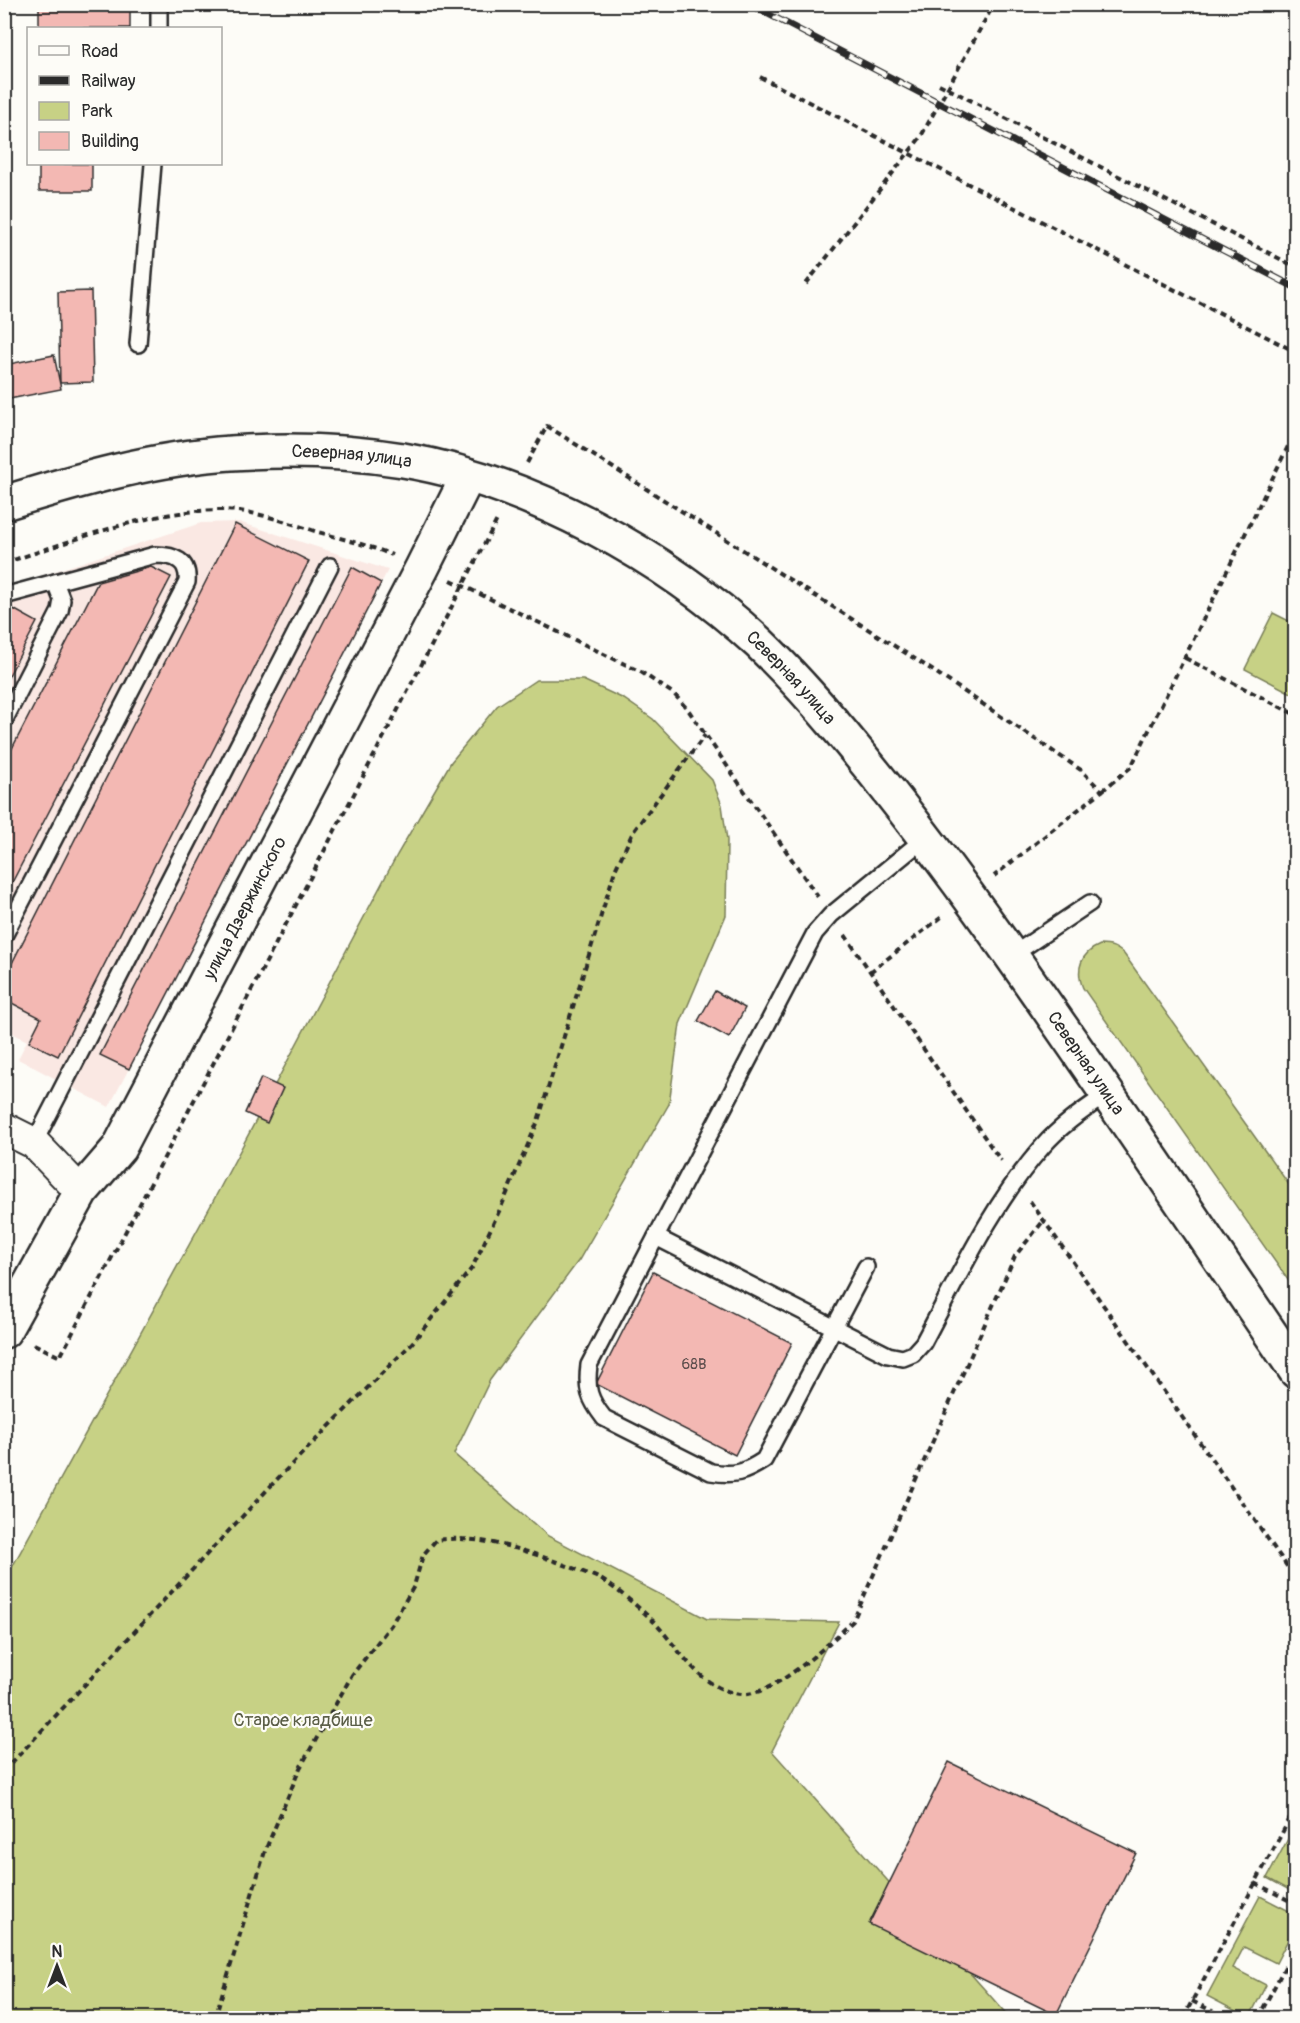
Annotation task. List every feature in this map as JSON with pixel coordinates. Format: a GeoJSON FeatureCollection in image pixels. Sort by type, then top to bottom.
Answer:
{"type":"FeatureCollection","features":[{"type":"Feature","properties":{"kind":"main road","name":"Северная улица"},"geometry":{"type":"LineString","coordinates":[[4,503],[44,490],[147,464],[229,453],[300,451],[351,454],[406,461],[468,476],[561,511],[625,544],[716,606],[760,645],[812,698],[863,758],[1011,956],[1296,1371]]}},
{"type":"Feature","properties":{"kind":"main road","name":"улица Дзержинского"},"geometry":{"type":"LineString","coordinates":[[9,1314],[81,1192],[119,1148],[468,476]]}},
{"type":"Feature","properties":{"kind":"street"},"geometry":{"type":"LineString","coordinates":[[4,1128],[34,1143],[81,1192]]}},
{"type":"Feature","properties":{"kind":"lane"},"geometry":{"type":"LineString","coordinates":[[159,4],[159,27]]}},
{"type":"Feature","properties":{"kind":"lane"},"geometry":{"type":"LineString","coordinates":[[138,344],[153,165]]}},
{"type":"Feature","properties":{"kind":"lane"},"geometry":{"type":"LineString","coordinates":[[4,596],[155,555],[176,558],[188,572],[187,582],[4,936]]}},
{"type":"Feature","properties":{"kind":"lane"},"geometry":{"type":"LineString","coordinates":[[34,1143],[330,566]]}},
{"type":"Feature","properties":{"kind":"lane"},"geometry":{"type":"LineString","coordinates":[[4,721],[60,611],[62,600],[55,582]]}},
{"type":"Feature","properties":{"kind":"lane"},"geometry":{"type":"LineString","coordinates":[[866,1267],[764,1460],[749,1470],[729,1475],[711,1473],[604,1418],[592,1402],[587,1384],[589,1365],[815,933],[831,915],[925,838]]}},
{"type":"Feature","properties":{"kind":"lane"},"geometry":{"type":"LineString","coordinates":[[1011,956],[1090,903]]}},
{"type":"Feature","properties":{"kind":"lane"},"geometry":{"type":"LineString","coordinates":[[656,1237],[834,1329],[888,1355],[903,1358],[913,1354],[923,1343],[994,1212],[1014,1180],[1044,1145],[1066,1124],[1107,1094]]}},
{"type":"Feature","properties":{"kind":"path"},"geometry":{"type":"LineString","coordinates":[[806,284],[920,138],[994,4]]}},
{"type":"Feature","properties":{"kind":"path"},"geometry":{"type":"LineString","coordinates":[[760,77],[1296,352]]}},
{"type":"Feature","properties":{"kind":"path"},"geometry":{"type":"LineString","coordinates":[[939,84],[1296,267]]}},
{"type":"Feature","properties":{"kind":"path"},"geometry":{"type":"LineString","coordinates":[[1102,791],[1131,766],[1296,429]]}},
{"type":"Feature","properties":{"kind":"path"},"geometry":{"type":"LineString","coordinates":[[4,563],[131,523],[176,514],[220,510],[249,512],[380,550],[464,585],[641,672],[674,694],[1296,1579]]}},
{"type":"Feature","properties":{"kind":"path"},"geometry":{"type":"LineString","coordinates":[[9,1314],[60,1357],[464,585]]}},
{"type":"Feature","properties":{"kind":"path"},"geometry":{"type":"LineString","coordinates":[[1185,658],[1296,715]]}},
{"type":"Feature","properties":{"kind":"path"},"geometry":{"type":"LineString","coordinates":[[4,1771],[282,1474],[412,1343],[472,1268],[537,1121],[615,870],[633,832],[705,735]]}},
{"type":"Feature","properties":{"kind":"path"},"geometry":{"type":"LineString","coordinates":[[215,2019],[265,1851],[300,1768],[352,1675],[391,1625],[414,1586],[423,1555],[436,1540],[452,1538],[492,1544],[543,1557],[601,1579],[650,1618],[694,1670],[718,1687],[741,1695],[755,1693],[787,1676],[821,1651],[853,1621],[1015,1257],[1045,1219]]}},
{"type":"Feature","properties":{"kind":"path"},"geometry":{"type":"LineString","coordinates":[[1183,2019],[1296,1807]]}},
{"type":"Feature","properties":{"kind":"path"},"geometry":{"type":"LineString","coordinates":[[1255,1883],[1296,1904]]}},
{"type":"Feature","properties":{"kind":"path"},"geometry":{"type":"LineString","coordinates":[[1258,2019],[1296,1946]]}},
{"type":"Feature","properties":{"kind":"path"},"geometry":{"type":"LineString","coordinates":[[1192,2001],[1226,2019]]}},
{"type":"Feature","properties":{"kind":"shaded area"},"geometry":{"type":"Polygon","coordinates":[[[239,522],[388,570],[109,1107],[18,1059],[27,1041],[5,1029],[4,588],[201,523],[239,522]]]}},
{"type":"Feature","properties":{"kind":"green space"},"geometry":{"type":"Polygon","coordinates":[[[1273,613],[1295,624],[1295,695],[1245,669],[1273,613]]]}},
{"type":"Feature","properties":{"kind":"green space","name":"Старое кладбище"},"geometry":{"type":"Polygon","coordinates":[[[536,680],[583,680],[624,699],[653,719],[712,780],[722,805],[727,840],[726,915],[680,1024],[669,1104],[579,1260],[490,1380],[454,1454],[548,1536],[707,1619],[839,1622],[772,1751],[1010,2018],[5,2018],[5,1580],[211,1205],[397,855],[451,762],[497,706],[536,680]]]}},
{"type":"Feature","properties":{"kind":"green space"},"geometry":{"type":"Polygon","coordinates":[[[1100,945],[1113,947],[1124,954],[1295,1193],[1295,1290],[1083,988],[1080,974],[1081,962],[1088,952],[1100,945]]]}},
{"type":"Feature","properties":{"kind":"green space"},"geometry":{"type":"Polygon","coordinates":[[[1295,1826],[1296,1893],[1267,1878],[1295,1826]]]}},
{"type":"Feature","properties":{"kind":"green space"},"geometry":{"type":"Polygon","coordinates":[[[1260,1896],[1295,1914],[1295,1926],[1276,1963],[1244,1947],[1233,1968],[1266,1985],[1249,2018],[1207,1996],[1260,1896]]]}},
{"type":"Feature","properties":{"kind":"building"},"geometry":{"type":"Polygon","coordinates":[[[39,4],[130,4],[130,27],[39,27],[39,4]]]}},
{"type":"Feature","properties":{"kind":"building"},"geometry":{"type":"Polygon","coordinates":[[[39,165],[92,165],[92,191],[39,191],[39,165]]]}},
{"type":"Feature","properties":{"kind":"building"},"geometry":{"type":"Polygon","coordinates":[[[91,291],[93,382],[60,383],[58,292],[91,291]]]}},
{"type":"Feature","properties":{"kind":"building"},"geometry":{"type":"Polygon","coordinates":[[[54,355],[61,389],[4,400],[4,365],[54,355]]]}},
{"type":"Feature","properties":{"kind":"building"},"geometry":{"type":"Polygon","coordinates":[[[235,524],[309,561],[58,1056],[29,1042],[41,1018],[4,999],[4,979],[235,524]]]}},
{"type":"Feature","properties":{"kind":"building"},"geometry":{"type":"Polygon","coordinates":[[[151,567],[171,577],[4,898],[4,764],[98,582],[151,567]]]}},
{"type":"Feature","properties":{"kind":"building"},"geometry":{"type":"Polygon","coordinates":[[[352,567],[381,583],[129,1069],[100,1055],[352,567]]]}},
{"type":"Feature","properties":{"kind":"building"},"geometry":{"type":"Polygon","coordinates":[[[6,605],[37,622],[4,685],[4,607],[6,605]]]}},
{"type":"Feature","properties":{"kind":"building"},"geometry":{"type":"Polygon","coordinates":[[[715,991],[745,1008],[729,1038],[698,1021],[715,991]]]}},
{"type":"Feature","properties":{"kind":"building"},"geometry":{"type":"Polygon","coordinates":[[[261,1078],[283,1088],[267,1123],[245,1113],[261,1078]]]}},
{"type":"Feature","properties":{"kind":"building"},"geometry":{"type":"Polygon","coordinates":[[[653,1272],[792,1343],[735,1455],[596,1384],[653,1272]]]}},
{"type":"Feature","properties":{"kind":"building"},"geometry":{"type":"Polygon","coordinates":[[[949,1762],[1136,1853],[1056,2015],[869,1924],[949,1762]]]}},
{"type":"Feature","properties":{"kind":"railway"},"geometry":{"type":"LineString","coordinates":[[749,4],[1296,288]]}}]}
